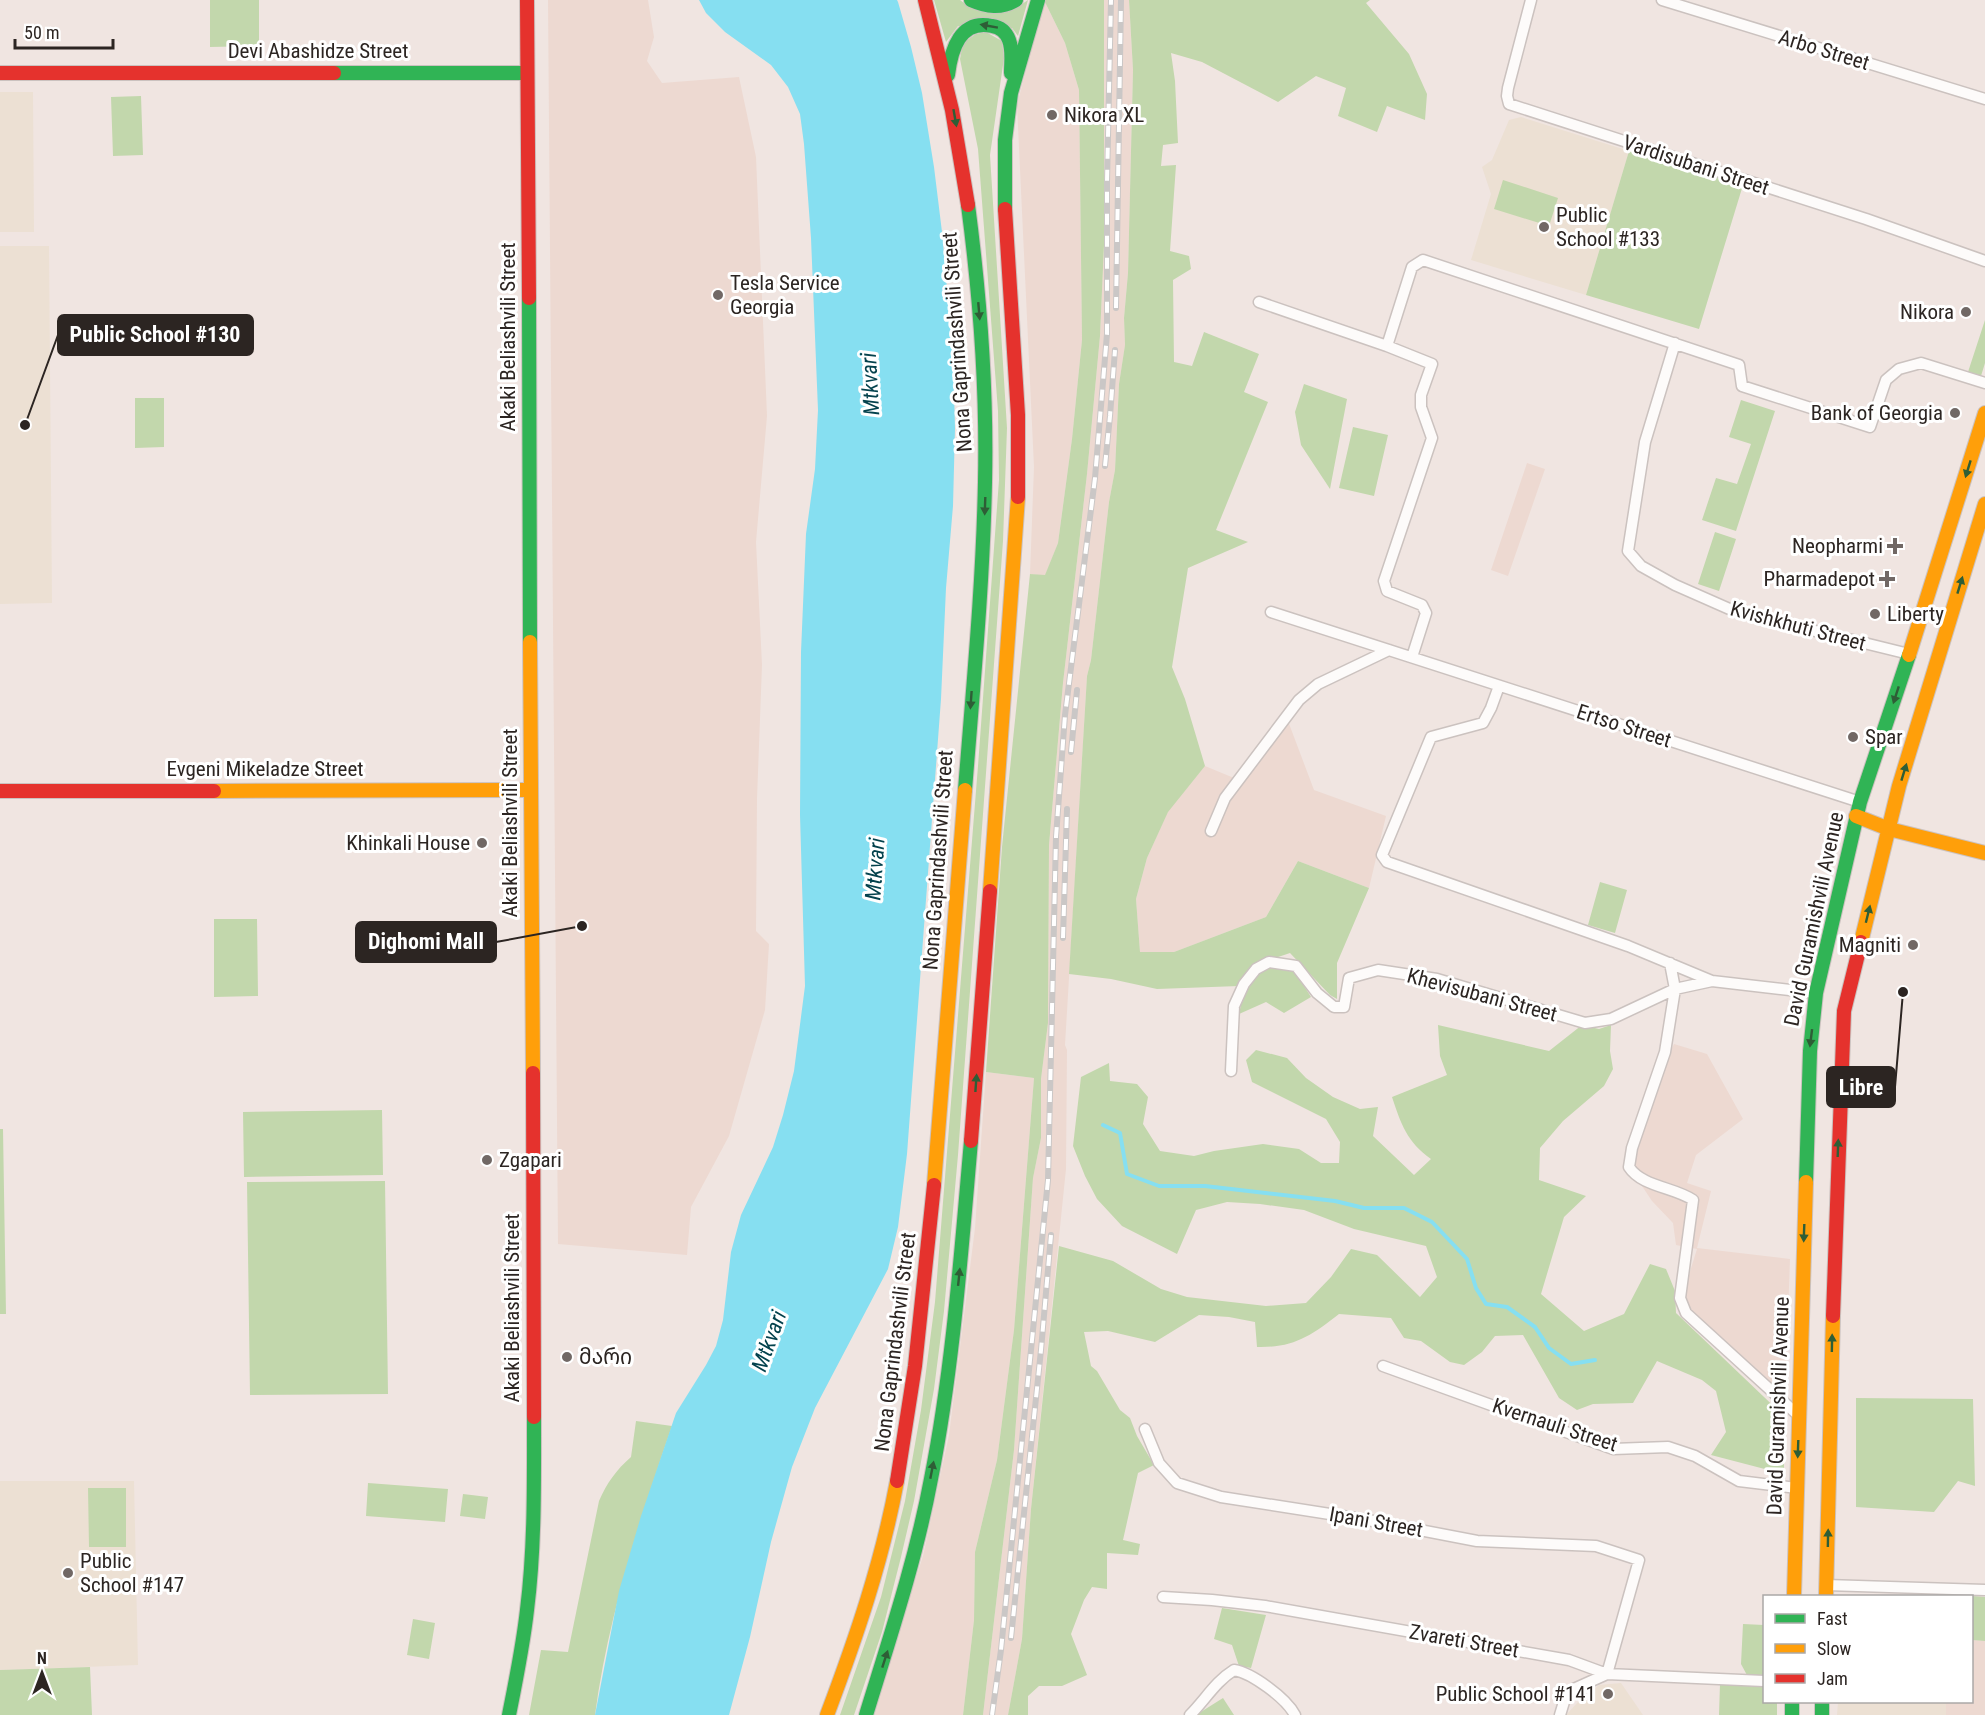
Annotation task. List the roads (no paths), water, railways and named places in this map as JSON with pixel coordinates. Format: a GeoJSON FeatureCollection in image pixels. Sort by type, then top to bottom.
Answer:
{"type":"FeatureCollection","features":[{"type":"Feature","properties":{"kind":"main road","name":"Akaki Beliashvili Street"},"geometry":{"type":"LineString","coordinates":[[509,1715],[523,1645],[529,1593],[532,1495],[534,1285],[527,0]]}},
{"type":"Feature","properties":{"kind":"main road","name":"Nona Gaprindashvili Street"},"geometry":{"type":"LineString","coordinates":[[827,1715],[858,1630],[881,1554],[899,1473],[915,1372],[930,1230],[983,542],[987,456],[985,385],[969,210],[947,82],[925,0]]}},
{"type":"Feature","properties":{"kind":"main road"},"geometry":{"type":"LineString","coordinates":[[971,0],[993,7],[1016,0]]}},
{"type":"Feature","properties":{"kind":"main road"},"geometry":{"type":"LineString","coordinates":[[1011,93],[1038,0]]}},
{"type":"Feature","properties":{"kind":"main road"},"geometry":{"type":"LineString","coordinates":[[866,1715],[904,1593],[931,1480],[946,1390],[975,1089],[1018,507],[1016,369],[1004,183],[1005,140],[1011,93],[1011,45],[1007,36],[994,26],[977,25],[968,28],[960,35],[952,52],[947,82]]}},
{"type":"Feature","properties":{"kind":"main road","name":"Devi Abashidze Street"},"geometry":{"type":"LineString","coordinates":[[0,73],[527,73]]}},
{"type":"Feature","properties":{"kind":"main road","name":"David Guramishvili Avenue"},"geometry":{"type":"LineString","coordinates":[[1810,1588],[1797,1488],[1810,1051],[1816,993],[1860,802],[1985,413]]}},
{"type":"Feature","properties":{"kind":"main road"},"geometry":{"type":"LineString","coordinates":[[1810,1588],[1836,1210],[1844,1011],[1903,775],[1985,504]]}},
{"type":"Feature","properties":{"kind":"main road","name":"Evgeni Mikeladze Street"},"geometry":{"type":"LineString","coordinates":[[0,791],[531,790]]}},
{"type":"Feature","properties":{"kind":"main road"},"geometry":{"type":"LineString","coordinates":[[1856,816],[1889,829],[1985,853]]}},
{"type":"Feature","properties":{"kind":"street","name":"Vardisubani Street"},"geometry":{"type":"LineString","coordinates":[[1531,0],[1508,88],[1509,104],[1866,219],[1985,261]]}},
{"type":"Feature","properties":{"kind":"street","name":"Arbo Street"},"geometry":{"type":"LineString","coordinates":[[1662,0],[1985,99]]}},
{"type":"Feature","properties":{"kind":"street"},"geometry":{"type":"LineString","coordinates":[[1387,346],[1412,267],[1423,260],[1739,365],[1742,386],[1870,428],[1886,380],[1899,369],[1921,363],[1985,383]]}},
{"type":"Feature","properties":{"kind":"street"},"geometry":{"type":"LineString","coordinates":[[1259,302],[1432,364],[1421,395],[1421,406],[1432,438],[1384,581],[1387,591],[1422,605],[1426,613],[1412,657]]}},
{"type":"Feature","properties":{"kind":"street","name":"Kvishkhuti Street"},"geometry":{"type":"LineString","coordinates":[[1675,344],[1645,441],[1628,551],[1641,566],[1734,612],[1909,654]]}},
{"type":"Feature","properties":{"kind":"street","name":"Ertso Street"},"geometry":{"type":"LineString","coordinates":[[1271,612],[1860,802]]}},
{"type":"Feature","properties":{"kind":"street"},"geometry":{"type":"LineString","coordinates":[[1211,831],[1225,798],[1299,700],[1318,684],[1389,650]]}},
{"type":"Feature","properties":{"kind":"street","name":"Khevisubani Street"},"geometry":{"type":"LineString","coordinates":[[1498,686],[1483,723],[1431,736],[1382,855],[1387,862],[1628,946],[1712,981],[1816,993]]}},
{"type":"Feature","properties":{"kind":"street","name":"Khevisubani Street"},"geometry":{"type":"LineString","coordinates":[[1231,1071],[1234,1006],[1244,984],[1256,969],[1269,962],[1296,966],[1317,993],[1334,1007],[1344,1007],[1349,978],[1378,970],[1437,979],[1585,1023],[1611,1019],[1675,989],[1712,981]]}},
{"type":"Feature","properties":{"kind":"street"},"geometry":{"type":"LineString","coordinates":[[1670,963],[1675,989],[1665,1052],[1632,1148],[1629,1167],[1635,1176],[1693,1200],[1680,1298],[1686,1313],[1800,1416]]}},
{"type":"Feature","properties":{"kind":"street","name":"Kvernauli Street"},"geometry":{"type":"LineString","coordinates":[[1383,1366],[1613,1449],[1668,1447],[1695,1456],[1739,1481],[1797,1488]]}},
{"type":"Feature","properties":{"kind":"street","name":"Ipani Street"},"geometry":{"type":"LineString","coordinates":[[1144,1429],[1159,1463],[1177,1483],[1221,1497],[1368,1520],[1477,1541],[1596,1546],[1639,1560],[1607,1674]]}},
{"type":"Feature","properties":{"kind":"street"},"geometry":{"type":"LineString","coordinates":[[1810,1588],[1985,1590]]}},
{"type":"Feature","properties":{"kind":"street","name":"Zvareti Street"},"geometry":{"type":"LineString","coordinates":[[1163,1597],[1265,1606],[1569,1660],[1607,1674],[1763,1681]]}},
{"type":"Feature","properties":{"kind":"street"},"geometry":{"type":"LineString","coordinates":[[1190,1715],[1223,1677],[1233,1670],[1245,1672],[1271,1690],[1295,1715]]}},
{"type":"Feature","properties":{"kind":"street"},"geometry":{"type":"LineString","coordinates":[[1560,1715],[1567,1692],[1607,1674]]}},
{"type":"Feature","properties":{"kind":"water","name":"Mtkvari"},"geometry":{"type":"Polygon","coordinates":[[[699,0],[897,0],[922,93],[942,232],[953,356],[955,428],[953,506],[907,1154],[898,1227],[888,1269],[815,1408],[792,1467],[771,1542],[750,1637],[729,1715],[595,1715],[619,1591],[641,1516],[676,1413],[716,1346],[723,1320],[731,1252],[741,1215],[773,1147],[783,1115],[794,1071],[805,986],[800,815],[801,652],[806,534],[815,469],[818,410],[811,238],[804,144],[800,114],[788,87],[771,65],[725,32],[706,13],[699,0]]]}},
{"type":"Feature","properties":{"kind":"waterway"},"geometry":{"type":"LineString","coordinates":[[1103,1125],[1120,1133],[1127,1174],[1159,1186],[1205,1186],[1335,1201],[1364,1208],[1404,1208],[1432,1222],[1467,1259],[1476,1288],[1486,1304],[1507,1307],[1535,1327],[1549,1348],[1571,1364],[1595,1360]]}},
{"type":"Feature","properties":{"kind":"railway"},"geometry":{"type":"LineString","coordinates":[[992,1715],[1001,1650],[1048,1180],[1056,837],[1065,715],[1095,478],[1107,334],[1107,182],[1111,0]]}},
{"type":"Feature","properties":{"kind":"railway"},"geometry":{"type":"LineString","coordinates":[[1116,308],[1121,0]]}},
{"type":"Feature","properties":{"kind":"railway"},"geometry":{"type":"LineString","coordinates":[[1105,466],[1115,350]]}},
{"type":"Feature","properties":{"kind":"railway"},"geometry":{"type":"LineString","coordinates":[[1071,752],[1077,690]]}},
{"type":"Feature","properties":{"kind":"railway"},"geometry":{"type":"LineString","coordinates":[[1063,938],[1067,809]]}},
{"type":"Feature","properties":{"kind":"railway"},"geometry":{"type":"LineString","coordinates":[[1011,1638],[1051,1235]]}},
{"type":"Feature","properties":{"kind":"place","name":"Nikora XL"},"geometry":{"type":"Point","coordinates":[1052,115]}},
{"type":"Feature","properties":{"kind":"place","name":"Public School #133"},"geometry":{"type":"Point","coordinates":[1544,227]}},
{"type":"Feature","properties":{"kind":"place","name":"Tesla Service Georgia"},"geometry":{"type":"Point","coordinates":[718,295]}},
{"type":"Feature","properties":{"kind":"place","name":"Nikora"},"geometry":{"type":"Point","coordinates":[1966,312]}},
{"type":"Feature","properties":{"kind":"place","name":"Bank of Georgia"},"geometry":{"type":"Point","coordinates":[1955,413]}},
{"type":"Feature","properties":{"kind":"place","name":"Public School #130"},"geometry":{"type":"Point","coordinates":[25,425]}},
{"type":"Feature","properties":{"kind":"place","name":"Neopharmi"},"geometry":{"type":"Point","coordinates":[1895,546]}},
{"type":"Feature","properties":{"kind":"place","name":"Pharmadepot"},"geometry":{"type":"Point","coordinates":[1887,579]}},
{"type":"Feature","properties":{"kind":"place","name":"Liberty"},"geometry":{"type":"Point","coordinates":[1875,614]}},
{"type":"Feature","properties":{"kind":"place","name":"Spar"},"geometry":{"type":"Point","coordinates":[1853,737]}},
{"type":"Feature","properties":{"kind":"place","name":"Khinkali House"},"geometry":{"type":"Point","coordinates":[482,843]}},
{"type":"Feature","properties":{"kind":"place","name":"Dighomi Mall"},"geometry":{"type":"Point","coordinates":[582,926]}},
{"type":"Feature","properties":{"kind":"place","name":"Magniti"},"geometry":{"type":"Point","coordinates":[1913,945]}},
{"type":"Feature","properties":{"kind":"place","name":"Libre"},"geometry":{"type":"Point","coordinates":[1903,992]}},
{"type":"Feature","properties":{"kind":"place","name":"Zgapari"},"geometry":{"type":"Point","coordinates":[487,1160]}},
{"type":"Feature","properties":{"kind":"place","name":"მარი"},"geometry":{"type":"Point","coordinates":[567,1357]}},
{"type":"Feature","properties":{"kind":"place","name":"Public School #147"},"geometry":{"type":"Point","coordinates":[68,1573]}},
{"type":"Feature","properties":{"kind":"place","name":"Public School #141"},"geometry":{"type":"Point","coordinates":[1608,1694]}}]}
